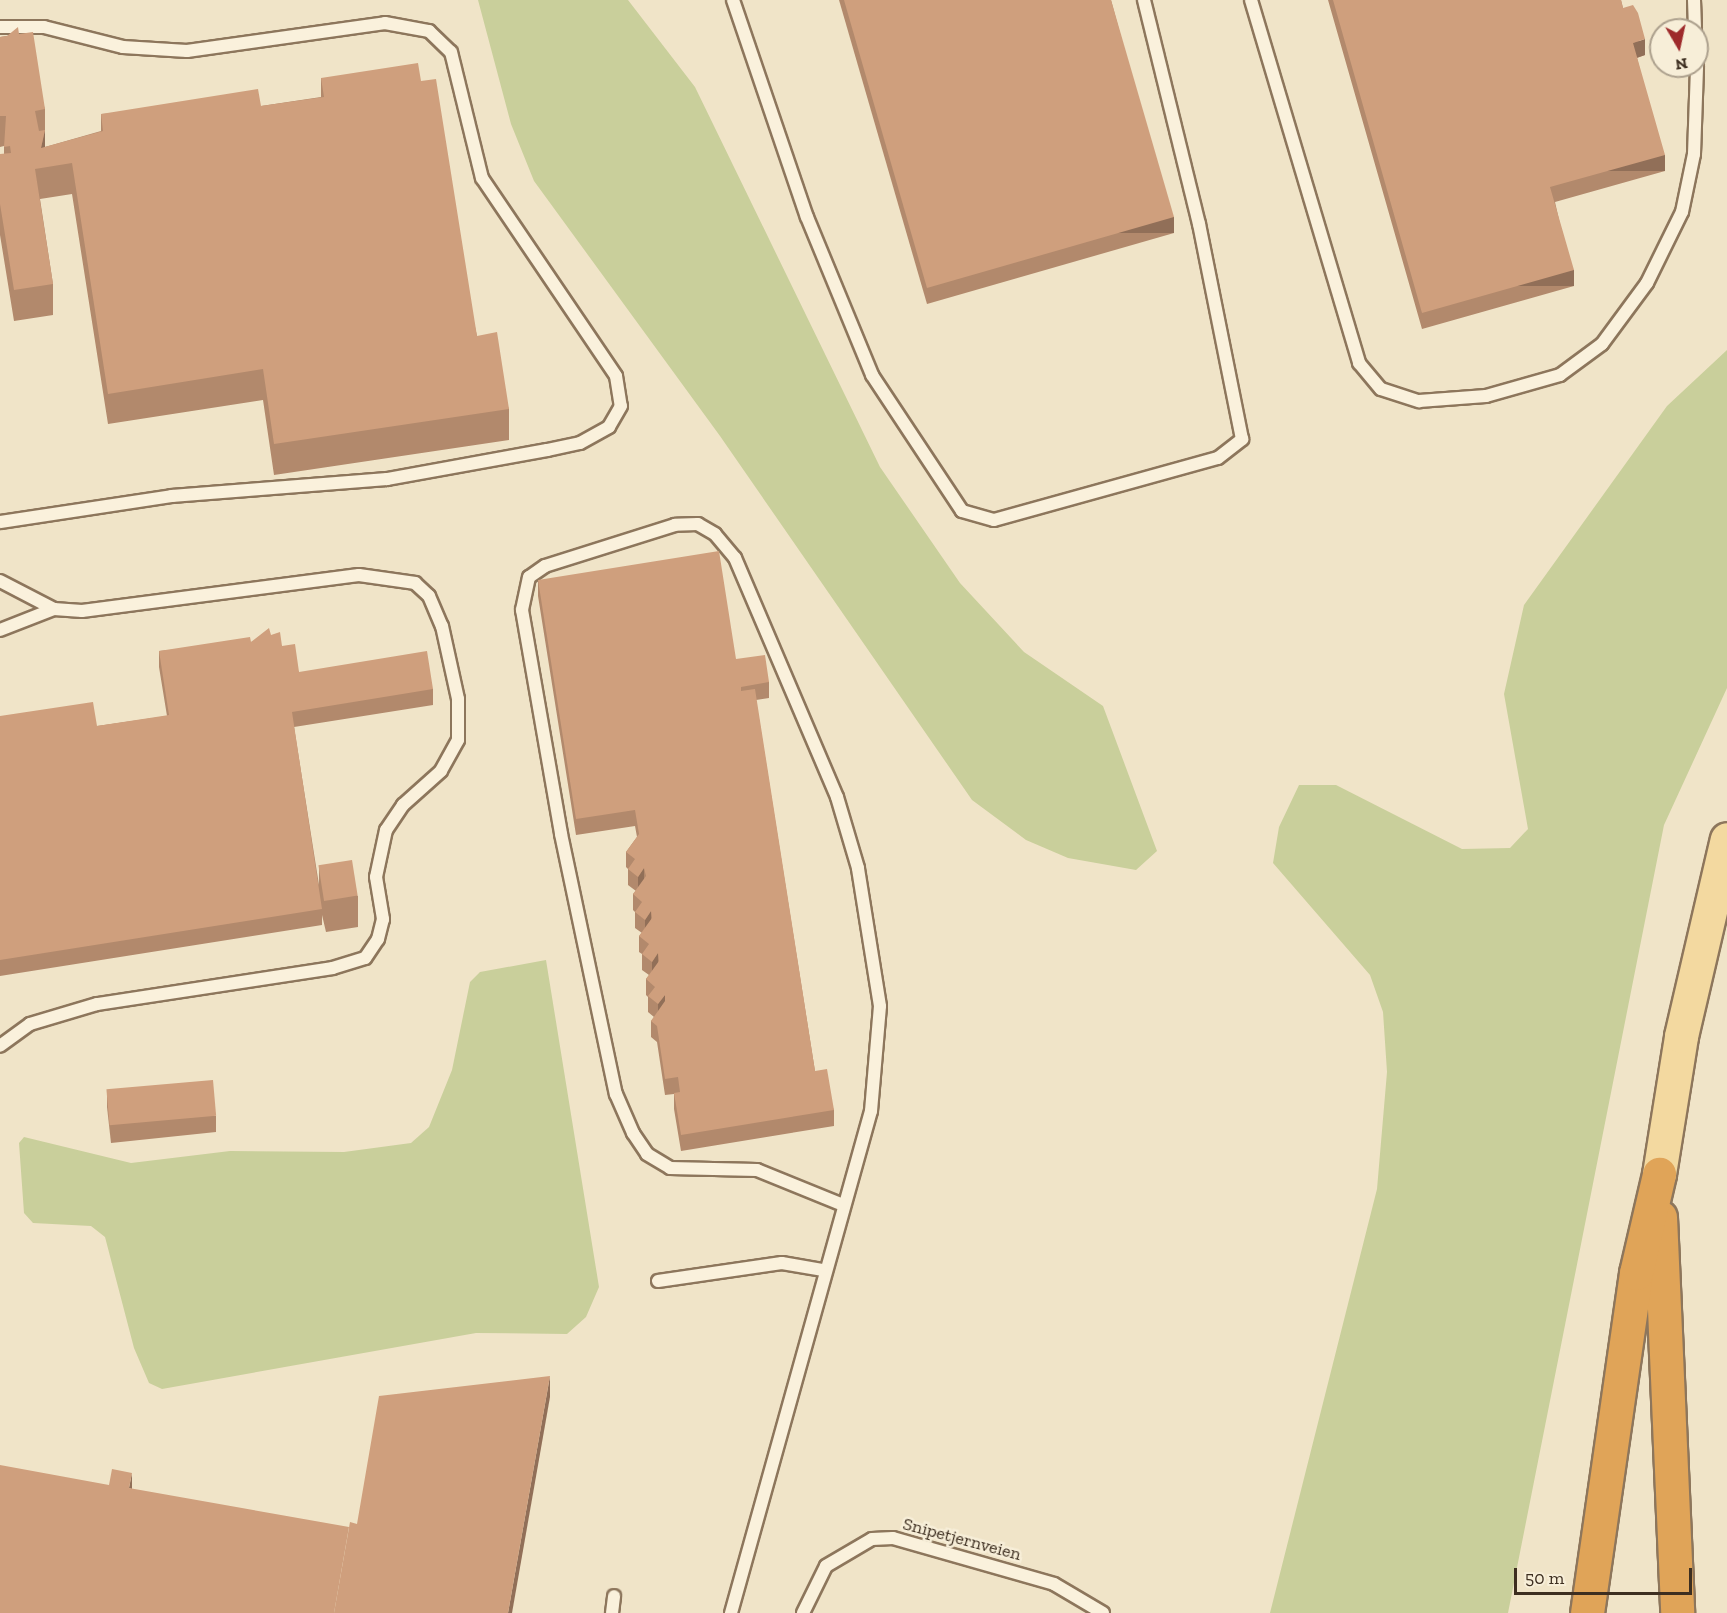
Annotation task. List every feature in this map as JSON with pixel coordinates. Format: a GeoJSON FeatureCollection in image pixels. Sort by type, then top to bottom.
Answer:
{"type":"FeatureCollection","features":[{"type":"Feature","properties":{"kind":"highway"},"geometry":{"type":"LineString","coordinates":[[1587,1613],[1636,1273],[1659,1174]]}},
{"type":"Feature","properties":{"kind":"highway"},"geometry":{"type":"LineString","coordinates":[[1659,1174],[1677,1613]]}},
{"type":"Feature","properties":{"kind":"main road"},"geometry":{"type":"LineString","coordinates":[[1659,1174],[1681,1036],[1727,839]]}},
{"type":"Feature","properties":{"kind":"lane"},"geometry":{"type":"LineString","coordinates":[[733,0],[807,217],[872,375],[962,511],[994,520],[1218,459],[1242,439],[1202,236],[1143,0]]}},
{"type":"Feature","properties":{"kind":"lane"},"geometry":{"type":"LineString","coordinates":[[1251,0],[1359,363],[1381,389],[1419,401],[1486,396],[1560,375],[1602,344],[1647,283],[1682,212],[1694,154],[1696,78]]}},
{"type":"Feature","properties":{"kind":"lane"},"geometry":{"type":"LineString","coordinates":[[1694,0],[1695,18]]}},
{"type":"Feature","properties":{"kind":"lane"},"geometry":{"type":"LineString","coordinates":[[0,27],[44,27],[123,47],[187,51],[385,23],[429,31],[451,52],[482,178],[616,376],[621,406],[609,427],[580,443],[547,450],[387,479],[172,496],[0,522]]}},
{"type":"Feature","properties":{"kind":"lane"},"geometry":{"type":"LineString","coordinates":[[731,1613],[814,1298],[843,1205],[871,1111],[880,1006],[860,879],[837,797],[735,558],[715,534],[698,524],[675,525],[544,566],[529,577],[522,610],[608,1060],[633,1134],[647,1154],[670,1168],[756,1170],[843,1205]]}},
{"type":"Feature","properties":{"kind":"lane"},"geometry":{"type":"LineString","coordinates":[[0,630],[54,609],[82,610],[360,575],[415,583],[429,596],[442,626],[458,699],[458,740],[441,771],[403,805],[386,830],[376,877],[383,919],[378,939],[365,958],[333,969],[96,1004],[30,1024],[0,1046]]}},
{"type":"Feature","properties":{"kind":"lane"},"geometry":{"type":"LineString","coordinates":[[0,581],[54,609]]}},
{"type":"Feature","properties":{"kind":"lane"},"geometry":{"type":"LineString","coordinates":[[658,1281],[782,1263],[823,1269]]}},
{"type":"Feature","properties":{"kind":"lane","name":"Snipetjernveien"},"geometry":{"type":"LineString","coordinates":[[803,1613],[826,1566],[872,1539],[893,1538],[1054,1584],[1103,1613]]}},
{"type":"Feature","properties":{"kind":"lane"},"geometry":{"type":"LineString","coordinates":[[612,1613],[614,1596]]}},
{"type":"Feature","properties":{"kind":"green space"},"geometry":{"type":"Polygon","coordinates":[[[478,0],[628,0],[695,87],[880,467],[960,583],[1024,652],[1103,706],[1157,851],[1136,870],[1068,858],[1026,840],[972,800],[720,436],[534,181],[511,124],[478,0]]]}},
{"type":"Feature","properties":{"kind":"green space"},"geometry":{"type":"Polygon","coordinates":[[[1727,350],[1727,688],[1664,825],[1508,1613],[1270,1613],[1377,1189],[1387,1072],[1383,1012],[1370,975],[1273,863],[1279,827],[1299,785],[1336,785],[1462,849],[1510,848],[1528,829],[1504,694],[1524,605],[1667,406],[1727,350]]]}},
{"type":"Feature","properties":{"kind":"green space"},"geometry":{"type":"Polygon","coordinates":[[[546,960],[599,1287],[586,1317],[567,1334],[476,1333],[162,1389],[149,1383],[134,1348],[105,1237],[91,1226],[33,1223],[24,1213],[19,1143],[24,1137],[131,1163],[230,1151],[344,1152],[411,1143],[429,1127],[452,1070],[470,982],[480,972],[546,960]]]}},
{"type":"Feature","properties":{"kind":"building"},"geometry":{"type":"Polygon","coordinates":[[[844,0],[1111,0],[1174,217],[927,288],[844,0]]]}},
{"type":"Feature","properties":{"kind":"building"},"geometry":{"type":"Polygon","coordinates":[[[1333,0],[1621,0],[1623,8],[1633,5],[1638,13],[1645,39],[1633,43],[1665,155],[1550,187],[1574,270],[1422,313],[1333,0]]]}},
{"type":"Feature","properties":{"kind":"building"},"geometry":{"type":"Polygon","coordinates":[[[18,27],[19,34],[33,32],[45,109],[35,111],[39,131],[45,130],[41,148],[103,131],[101,114],[258,89],[261,106],[324,97],[321,78],[418,63],[421,81],[436,79],[477,336],[497,332],[509,409],[274,444],[263,369],[108,394],[72,163],[35,169],[53,284],[14,290],[0,204],[0,154],[11,153],[10,146],[4,147],[6,116],[0,116],[0,37],[7,36],[18,27]]]}},
{"type":"Feature","properties":{"kind":"building"},"geometry":{"type":"Polygon","coordinates":[[[719,551],[736,659],[765,655],[769,682],[741,687],[741,691],[755,689],[815,1071],[827,1069],[834,1110],[681,1135],[674,1093],[680,1092],[678,1077],[665,1079],[657,1026],[651,1021],[665,1001],[665,995],[658,1004],[648,996],[655,987],[646,979],[659,961],[658,953],[652,962],[642,954],[649,944],[639,936],[652,918],[651,911],[645,920],[635,912],[642,902],[633,894],[646,876],[644,868],[638,877],[628,869],[635,859],[626,852],[639,834],[635,810],[576,819],[538,580],[719,551]]]}},
{"type":"Feature","properties":{"kind":"building"},"geometry":{"type":"Polygon","coordinates":[[[269,628],[271,635],[280,632],[282,646],[295,644],[299,672],[427,651],[433,689],[292,712],[322,909],[0,960],[0,716],[93,702],[97,726],[169,715],[159,651],[250,637],[251,642],[269,628]]]}},
{"type":"Feature","properties":{"kind":"building"},"geometry":{"type":"Polygon","coordinates":[[[352,860],[358,896],[324,901],[318,865],[352,860]]]}},
{"type":"Feature","properties":{"kind":"building"},"geometry":{"type":"Polygon","coordinates":[[[213,1080],[216,1116],[110,1125],[106,1089],[213,1080]]]}},
{"type":"Feature","properties":{"kind":"building"},"geometry":{"type":"Polygon","coordinates":[[[550,1376],[508,1613],[334,1613],[350,1522],[357,1524],[379,1396],[550,1376]]]}},
{"type":"Feature","properties":{"kind":"building"},"geometry":{"type":"Polygon","coordinates":[[[0,1465],[109,1485],[112,1469],[132,1473],[129,1488],[349,1527],[334,1613],[0,1613],[0,1465]]]}}]}
